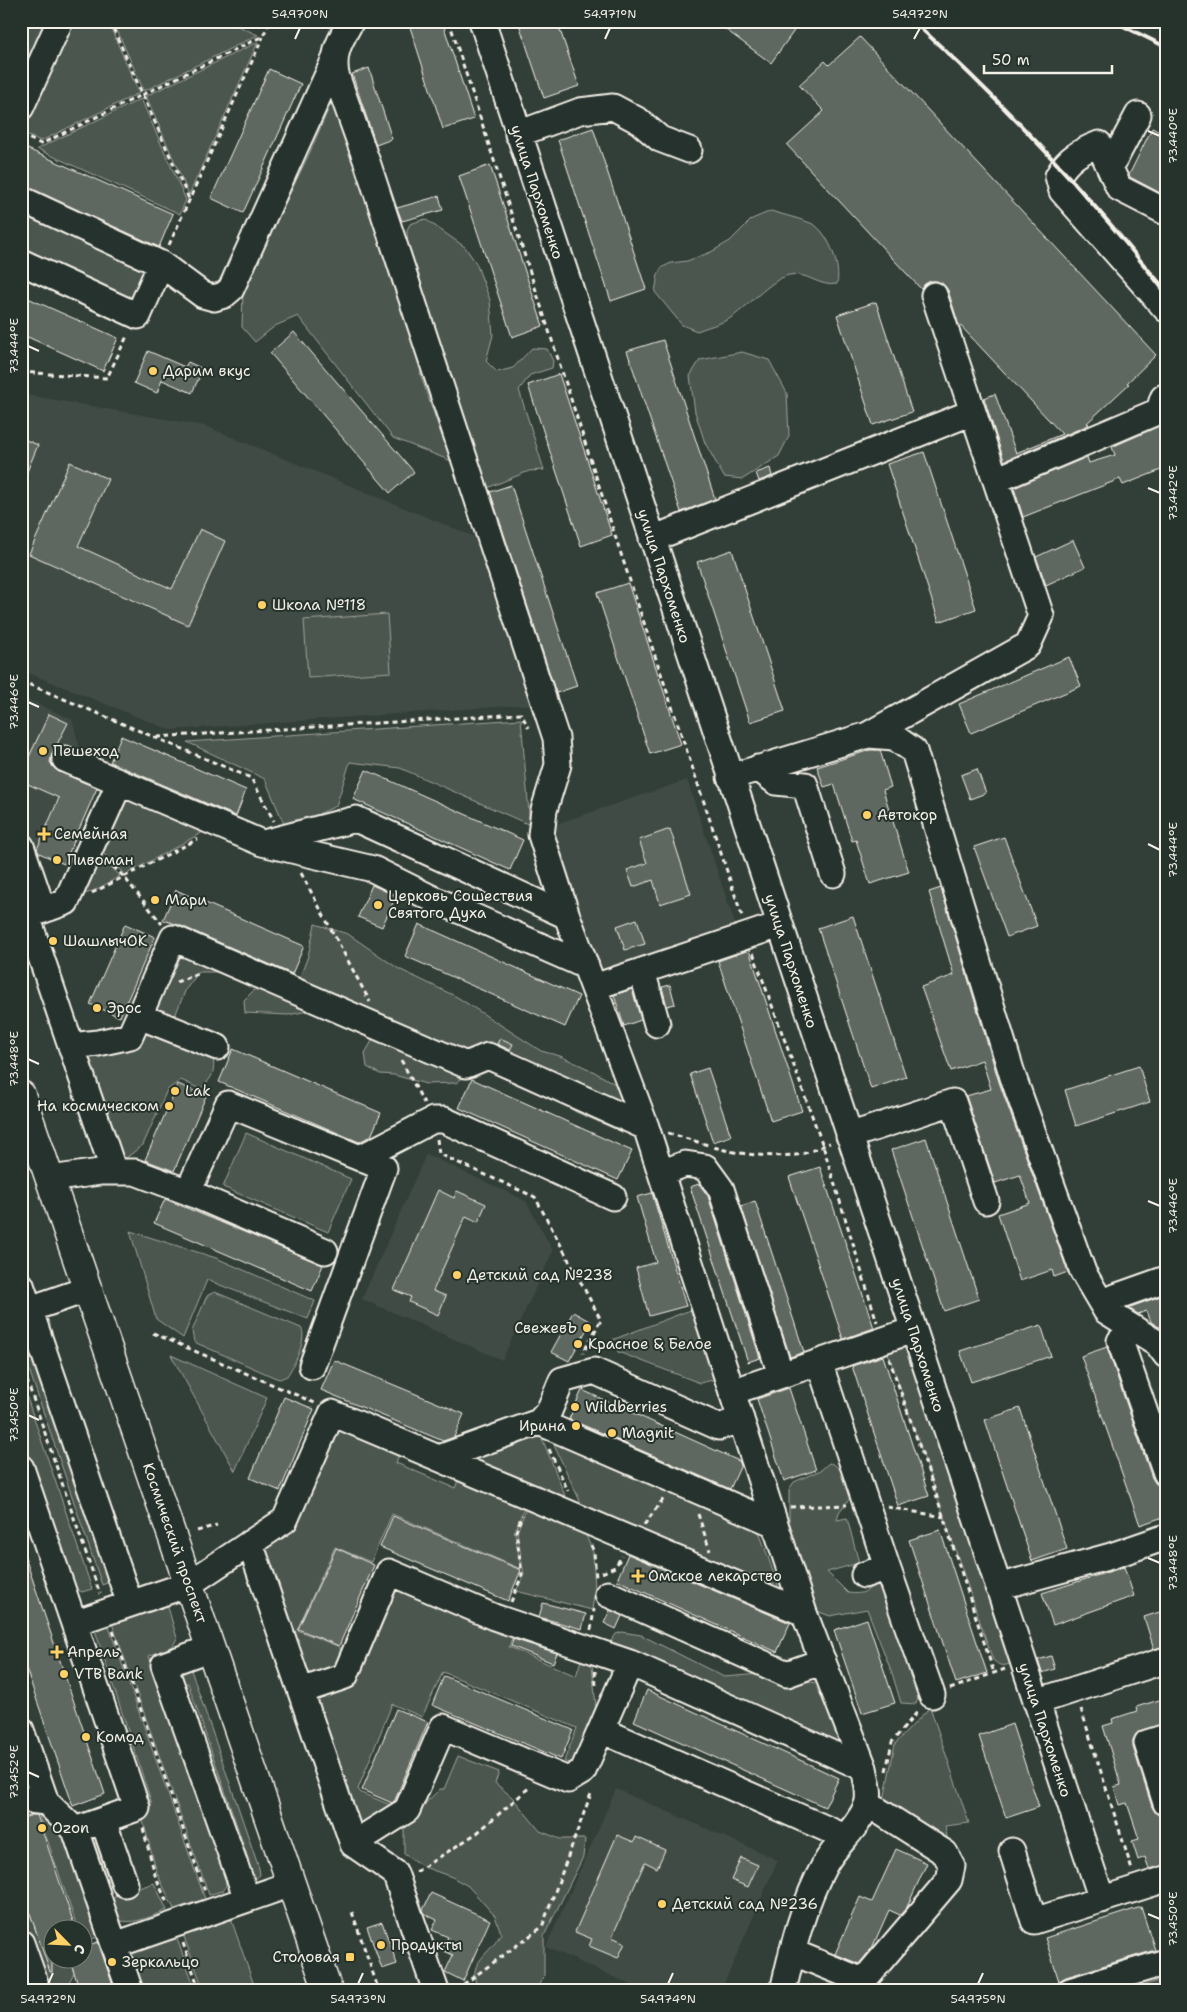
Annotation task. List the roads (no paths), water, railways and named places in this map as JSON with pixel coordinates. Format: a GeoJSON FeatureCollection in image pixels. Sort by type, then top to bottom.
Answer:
{"type":"FeatureCollection","features":[{"type":"Feature","properties":{"kind":"main road","name":"Космический проспект"},"geometry":{"type":"LineString","coordinates":[[21,1095],[328,1991]]}},
{"type":"Feature","properties":{"kind":"street"},"geometry":{"type":"LineString","coordinates":[[21,107],[60,21]]}},
{"type":"Feature","properties":{"kind":"street"},"geometry":{"type":"LineString","coordinates":[[21,198],[161,264],[203,295],[214,298],[224,295],[232,290],[334,62],[338,46],[351,21]]}},
{"type":"Feature","properties":{"kind":"street","name":"улица Пархоменко"},"geometry":{"type":"LineString","coordinates":[[482,21],[1102,1900]]}},
{"type":"Feature","properties":{"kind":"street"},"geometry":{"type":"LineString","coordinates":[[334,62],[336,75],[371,175],[556,738],[558,765],[544,810],[541,835],[567,916],[646,1127],[741,1419],[780,1516],[804,1612],[864,1768],[868,1788],[868,1804],[855,1826],[826,1862],[807,1900],[783,1991]]}},
{"type":"Feature","properties":{"kind":"street"},"geometry":{"type":"LineString","coordinates":[[518,134],[580,111],[613,107],[639,121],[660,139],[689,150]]}},
{"type":"Feature","properties":{"kind":"street"},"geometry":{"type":"LineString","coordinates":[[1110,168],[1138,115]]}},
{"type":"Feature","properties":{"kind":"street"},"geometry":{"type":"LineString","coordinates":[[1166,212],[1119,188],[1099,144],[1078,153],[1058,176],[1058,182],[1062,191],[1166,309]]}},
{"type":"Feature","properties":{"kind":"street"},"geometry":{"type":"LineString","coordinates":[[21,262],[138,316],[161,264]]}},
{"type":"Feature","properties":{"kind":"street"},"geometry":{"type":"LineString","coordinates":[[730,777],[868,735],[1028,645],[1041,616],[934,295]]}},
{"type":"Feature","properties":{"kind":"street"},"geometry":{"type":"LineString","coordinates":[[996,480],[1160,411],[1163,398],[1166,396]]}},
{"type":"Feature","properties":{"kind":"street"},"geometry":{"type":"LineString","coordinates":[[652,540],[973,412]]}},
{"type":"Feature","properties":{"kind":"street"},"geometry":{"type":"LineString","coordinates":[[868,735],[894,737],[914,751],[1013,1077],[1083,1272],[1106,1310],[1163,1346]]}},
{"type":"Feature","properties":{"kind":"street"},"geometry":{"type":"LineString","coordinates":[[65,760],[221,826],[278,844],[373,869],[590,977],[642,971],[779,924]]}},
{"type":"Feature","properties":{"kind":"street"},"geometry":{"type":"LineString","coordinates":[[758,768],[776,782],[805,785],[834,874]]}},
{"type":"Feature","properties":{"kind":"street"},"geometry":{"type":"LineString","coordinates":[[39,911],[91,845],[119,784]]}},
{"type":"Feature","properties":{"kind":"street"},"geometry":{"type":"LineString","coordinates":[[278,844],[356,819],[567,916]]}},
{"type":"Feature","properties":{"kind":"street"},"geometry":{"type":"LineString","coordinates":[[21,846],[39,911],[71,1046],[114,1172]]}},
{"type":"Feature","properties":{"kind":"street"},"geometry":{"type":"LineString","coordinates":[[71,1046],[98,1043],[130,1036],[173,938],[466,1065],[488,1056],[646,1127]]}},
{"type":"Feature","properties":{"kind":"street"},"geometry":{"type":"LineString","coordinates":[[642,971],[657,1024]]}},
{"type":"Feature","properties":{"kind":"street"},"geometry":{"type":"LineString","coordinates":[[139,1016],[217,1047]]}},
{"type":"Feature","properties":{"kind":"street"},"geometry":{"type":"LineString","coordinates":[[849,1136],[953,1102],[986,1201]]}},
{"type":"Feature","properties":{"kind":"street"},"geometry":{"type":"LineString","coordinates":[[188,1192],[228,1104],[384,1168],[312,1366]]}},
{"type":"Feature","properties":{"kind":"street"},"geometry":{"type":"LineString","coordinates":[[360,1158],[433,1120],[444,1120],[613,1197]]}},
{"type":"Feature","properties":{"kind":"street"},"geometry":{"type":"LineString","coordinates":[[661,1173],[685,1164],[705,1167],[721,1189],[781,1375]]}},
{"type":"Feature","properties":{"kind":"street"},"geometry":{"type":"LineString","coordinates":[[50,1179],[100,1172],[135,1172],[188,1192],[325,1251]]}},
{"type":"Feature","properties":{"kind":"street"},"geometry":{"type":"LineString","coordinates":[[1101,1302],[1166,1279]]}},
{"type":"Feature","properties":{"kind":"street"},"geometry":{"type":"LineString","coordinates":[[21,1285],[25,1310],[130,1604]]}},
{"type":"Feature","properties":{"kind":"street"},"geometry":{"type":"LineString","coordinates":[[25,1310],[88,1289]]}},
{"type":"Feature","properties":{"kind":"street"},"geometry":{"type":"LineString","coordinates":[[732,1392],[914,1330]]}},
{"type":"Feature","properties":{"kind":"street"},"geometry":{"type":"LineString","coordinates":[[1120,1342],[1166,1473]]}},
{"type":"Feature","properties":{"kind":"street"},"geometry":{"type":"LineString","coordinates":[[819,1362],[866,1504],[875,1571],[932,1695]]}},
{"type":"Feature","properties":{"kind":"street"},"geometry":{"type":"LineString","coordinates":[[439,1458],[539,1422],[549,1411],[562,1380],[594,1371],[719,1427],[741,1419]]}},
{"type":"Feature","properties":{"kind":"street"},"geometry":{"type":"LineString","coordinates":[[74,1623],[189,1584],[285,1520],[332,1413],[581,1520],[804,1612]]}},
{"type":"Feature","properties":{"kind":"street"},"geometry":{"type":"LineString","coordinates":[[539,1422],[690,1487],[780,1516]]}},
{"type":"Feature","properties":{"kind":"street"},"geometry":{"type":"LineString","coordinates":[[21,1468],[137,1808],[75,1830]]}},
{"type":"Feature","properties":{"kind":"street"},"geometry":{"type":"LineString","coordinates":[[998,1587],[1111,1556],[1166,1537]]}},
{"type":"Feature","properties":{"kind":"street"},"geometry":{"type":"LineString","coordinates":[[250,1543],[353,1844],[395,1873],[436,1991]]}},
{"type":"Feature","properties":{"kind":"street"},"geometry":{"type":"LineString","coordinates":[[301,1692],[345,1676],[389,1572],[503,1620],[630,1663],[864,1768]]}},
{"type":"Feature","properties":{"kind":"street"},"geometry":{"type":"LineString","coordinates":[[599,1594],[787,1674],[823,1661]]}},
{"type":"Feature","properties":{"kind":"street"},"geometry":{"type":"LineString","coordinates":[[211,1648],[164,1665],[247,1899]]}},
{"type":"Feature","properties":{"kind":"street"},"geometry":{"type":"LineString","coordinates":[[1036,1702],[1166,1660]]}},
{"type":"Feature","properties":{"kind":"street"},"geometry":{"type":"LineString","coordinates":[[353,1844],[407,1810],[443,1727],[568,1780],[583,1771],[630,1663]]}},
{"type":"Feature","properties":{"kind":"street"},"geometry":{"type":"LineString","coordinates":[[21,1730],[46,1802],[75,1830],[130,1991]]}},
{"type":"Feature","properties":{"kind":"street"},"geometry":{"type":"LineString","coordinates":[[601,1730],[845,1837]]}},
{"type":"Feature","properties":{"kind":"street"},"geometry":{"type":"LineString","coordinates":[[1166,1737],[1147,1743],[1166,1803]]}},
{"type":"Feature","properties":{"kind":"street"},"geometry":{"type":"LineString","coordinates":[[21,1799],[46,1802]]}},
{"type":"Feature","properties":{"kind":"street"},"geometry":{"type":"LineString","coordinates":[[792,1952],[863,1981],[949,1880],[952,1866],[945,1853],[868,1804]]}},
{"type":"Feature","properties":{"kind":"street"},"geometry":{"type":"LineString","coordinates":[[103,1820],[125,1884]]}},
{"type":"Feature","properties":{"kind":"street"},"geometry":{"type":"LineString","coordinates":[[1012,1852],[1034,1921],[1166,1879]]}},
{"type":"Feature","properties":{"kind":"street"},"geometry":{"type":"LineString","coordinates":[[114,1945],[291,1884]]}},
{"type":"Feature","properties":{"kind":"street"},"geometry":{"type":"LineString","coordinates":[[21,1943],[38,1991]]}},
{"type":"Feature","properties":{"kind":"street"},"geometry":{"type":"LineString","coordinates":[[1070,1991],[1114,1985],[1166,1962]]}},
{"type":"Feature","properties":{"kind":"railway"},"geometry":{"type":"LineString","coordinates":[[913,21],[981,85],[1046,151],[1166,293]]}},
{"type":"Feature","properties":{"kind":"railway"},"geometry":{"type":"LineString","coordinates":[[1113,21],[1166,47]]}},
{"type":"Feature","properties":{"kind":"place","name":"Дарим вкус"},"geometry":{"type":"Point","coordinates":[153,371]}},
{"type":"Feature","properties":{"kind":"place","name":"Школа №118"},"geometry":{"type":"Point","coordinates":[262,605]}},
{"type":"Feature","properties":{"kind":"place","name":"Пешеход"},"geometry":{"type":"Point","coordinates":[43,751]}},
{"type":"Feature","properties":{"kind":"place","name":"Автокор"},"geometry":{"type":"Point","coordinates":[867,815]}},
{"type":"Feature","properties":{"kind":"place","name":"Семейная"},"geometry":{"type":"Point","coordinates":[44,834]}},
{"type":"Feature","properties":{"kind":"place","name":"Пивоман"},"geometry":{"type":"Point","coordinates":[57,860]}},
{"type":"Feature","properties":{"kind":"place","name":"Мари"},"geometry":{"type":"Point","coordinates":[155,900]}},
{"type":"Feature","properties":{"kind":"place","name":"Церковь Сошествия Святого Духа"},"geometry":{"type":"Point","coordinates":[378,905]}},
{"type":"Feature","properties":{"kind":"place","name":"ШашлычОК"},"geometry":{"type":"Point","coordinates":[53,941]}},
{"type":"Feature","properties":{"kind":"place","name":"Эрос"},"geometry":{"type":"Point","coordinates":[97,1008]}},
{"type":"Feature","properties":{"kind":"place","name":"Lak"},"geometry":{"type":"Point","coordinates":[175,1091]}},
{"type":"Feature","properties":{"kind":"place","name":"На космическом"},"geometry":{"type":"Point","coordinates":[169,1106]}},
{"type":"Feature","properties":{"kind":"place","name":"Детский сад №238"},"geometry":{"type":"Point","coordinates":[457,1275]}},
{"type":"Feature","properties":{"kind":"place","name":"СвежевЪ"},"geometry":{"type":"Point","coordinates":[587,1328]}},
{"type":"Feature","properties":{"kind":"place","name":"Красное & Белое"},"geometry":{"type":"Point","coordinates":[578,1344]}},
{"type":"Feature","properties":{"kind":"place","name":"Wildberries"},"geometry":{"type":"Point","coordinates":[575,1407]}},
{"type":"Feature","properties":{"kind":"place","name":"Ирина"},"geometry":{"type":"Point","coordinates":[576,1426]}},
{"type":"Feature","properties":{"kind":"place","name":"Magnit"},"geometry":{"type":"Point","coordinates":[612,1433]}},
{"type":"Feature","properties":{"kind":"place","name":"Омское лекарство"},"geometry":{"type":"Point","coordinates":[638,1576]}},
{"type":"Feature","properties":{"kind":"place","name":"Апрель"},"geometry":{"type":"Point","coordinates":[57,1652]}},
{"type":"Feature","properties":{"kind":"place","name":"VTB Bank"},"geometry":{"type":"Point","coordinates":[64,1674]}},
{"type":"Feature","properties":{"kind":"place","name":"Комод"},"geometry":{"type":"Point","coordinates":[86,1737]}},
{"type":"Feature","properties":{"kind":"place","name":"Ozon"},"geometry":{"type":"Point","coordinates":[42,1828]}},
{"type":"Feature","properties":{"kind":"place","name":"Детский сад №236"},"geometry":{"type":"Point","coordinates":[662,1904]}},
{"type":"Feature","properties":{"kind":"place","name":"Продукты"},"geometry":{"type":"Point","coordinates":[381,1945]}},
{"type":"Feature","properties":{"kind":"place","name":"Столовая"},"geometry":{"type":"Point","coordinates":[350,1957]}},
{"type":"Feature","properties":{"kind":"place","name":"Зеркальцо"},"geometry":{"type":"Point","coordinates":[112,1962]}}]}
